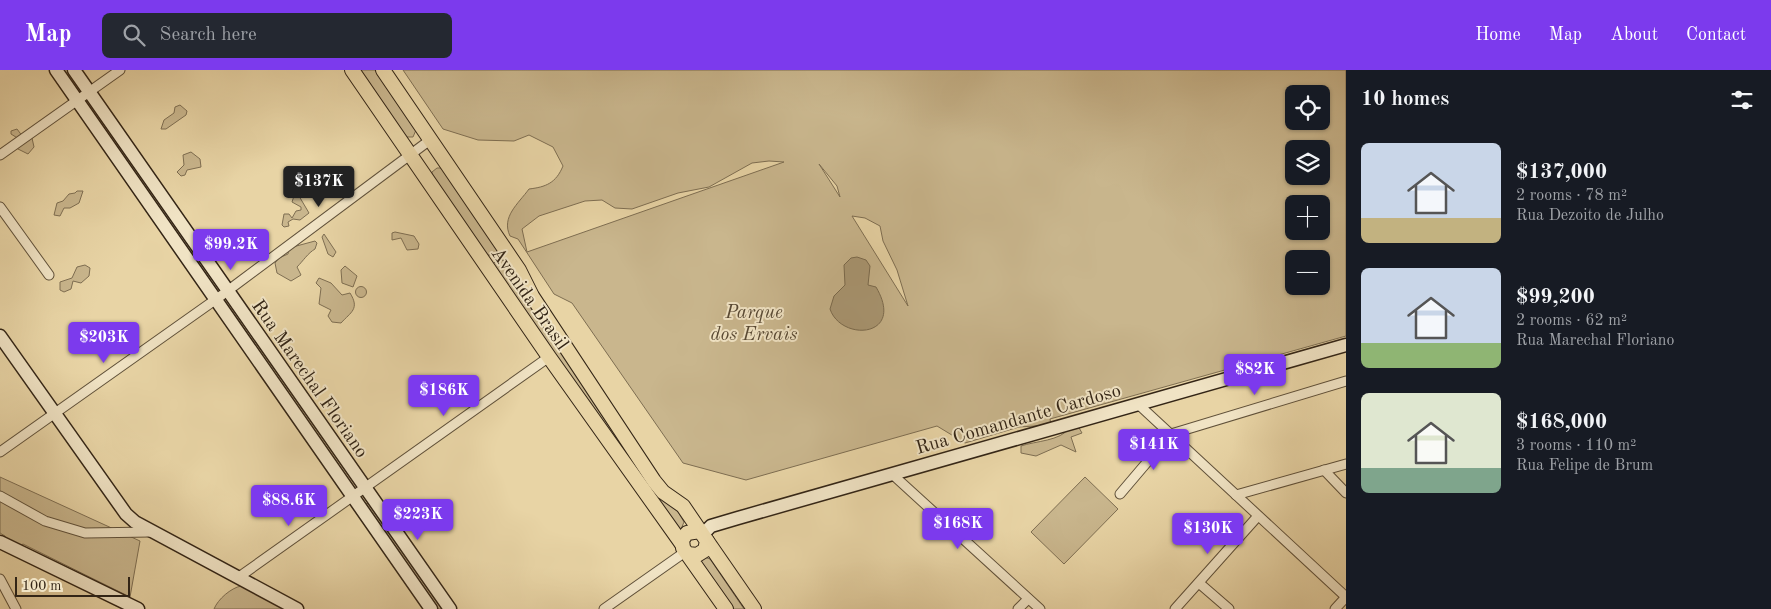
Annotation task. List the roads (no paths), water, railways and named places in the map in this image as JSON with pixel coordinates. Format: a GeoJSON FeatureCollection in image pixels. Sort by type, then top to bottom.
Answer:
{"type":"FeatureCollection","features":[{"type":"Feature","properties":{"kind":"main road","name":"Rua Marechal Floriano"},"geometry":{"type":"LineString","coordinates":[[56,70],[431,609]]}},
{"type":"Feature","properties":{"kind":"main road","name":"Rua Marechal Floriano"},"geometry":{"type":"LineString","coordinates":[[74,70],[450,609]]}},
{"type":"Feature","properties":{"kind":"main road","name":"Avenida Brasil"},"geometry":{"type":"LineString","coordinates":[[352,70],[549,358],[726,609]]}},
{"type":"Feature","properties":{"kind":"main road","name":"Avenida Brasil"},"geometry":{"type":"LineString","coordinates":[[383,70],[519,270],[535,301],[654,481],[663,492],[683,506],[754,609]]}},
{"type":"Feature","properties":{"kind":"main road"},"geometry":{"type":"LineString","coordinates":[[168,231],[180,223]]}},
{"type":"Feature","properties":{"kind":"main road"},"geometry":{"type":"LineString","coordinates":[[484,264],[505,252]]}},
{"type":"Feature","properties":{"kind":"main road"},"geometry":{"type":"LineString","coordinates":[[0,336],[126,514],[152,532],[297,609]]}},
{"type":"Feature","properties":{"kind":"main road","name":"Rua Comandante Cardoso"},"geometry":{"type":"LineString","coordinates":[[703,536],[711,526],[720,523],[1346,345]]}},
{"type":"Feature","properties":{"kind":"main road"},"geometry":{"type":"LineString","coordinates":[[315,441],[327,434]]}},
{"type":"Feature","properties":{"kind":"main road"},"geometry":{"type":"LineString","coordinates":[[687,533],[703,536],[702,553],[685,550],[687,533]]}},
{"type":"Feature","properties":{"kind":"main road"},"geometry":{"type":"LineString","coordinates":[[0,542],[138,609]]}},
{"type":"Feature","properties":{"kind":"street"},"geometry":{"type":"LineString","coordinates":[[0,155],[120,70]]}},
{"type":"Feature","properties":{"kind":"street"},"geometry":{"type":"LineString","coordinates":[[0,452],[228,291],[430,140]]}},
{"type":"Feature","properties":{"kind":"street"},"geometry":{"type":"LineString","coordinates":[[0,207],[48,275]]}},
{"type":"Feature","properties":{"kind":"street"},"geometry":{"type":"LineString","coordinates":[[239,577],[549,358]]}},
{"type":"Feature","properties":{"kind":"street"},"geometry":{"type":"LineString","coordinates":[[1120,494],[1170,434],[1346,381]]}},
{"type":"Feature","properties":{"kind":"street"},"geometry":{"type":"LineString","coordinates":[[1138,404],[1346,597],[1334,609]]}},
{"type":"Feature","properties":{"kind":"street"},"geometry":{"type":"LineString","coordinates":[[1236,495],[1346,464]]}},
{"type":"Feature","properties":{"kind":"street"},"geometry":{"type":"LineString","coordinates":[[1324,470],[1346,493]]}},
{"type":"Feature","properties":{"kind":"street"},"geometry":{"type":"LineString","coordinates":[[892,474],[1040,609]]}},
{"type":"Feature","properties":{"kind":"street"},"geometry":{"type":"LineString","coordinates":[[0,496],[45,521],[85,533],[152,532]]}},
{"type":"Feature","properties":{"kind":"street"},"geometry":{"type":"LineString","coordinates":[[1175,609],[1258,516]]}},
{"type":"Feature","properties":{"kind":"street"},"geometry":{"type":"LineString","coordinates":[[604,609],[685,550]]}},
{"type":"Feature","properties":{"kind":"street"},"geometry":{"type":"LineString","coordinates":[[0,580],[16,609]]}},
{"type":"Feature","properties":{"kind":"street"},"geometry":{"type":"LineString","coordinates":[[1199,582],[1228,609]]}},
{"type":"Feature","properties":{"kind":"street"},"geometry":{"type":"LineString","coordinates":[[1018,609],[1028,599]]}},
{"type":"Feature","properties":{"kind":"park label","name":"Parque dos Ervais"},"geometry":{"type":"Point","coordinates":[754,322]}}]}
